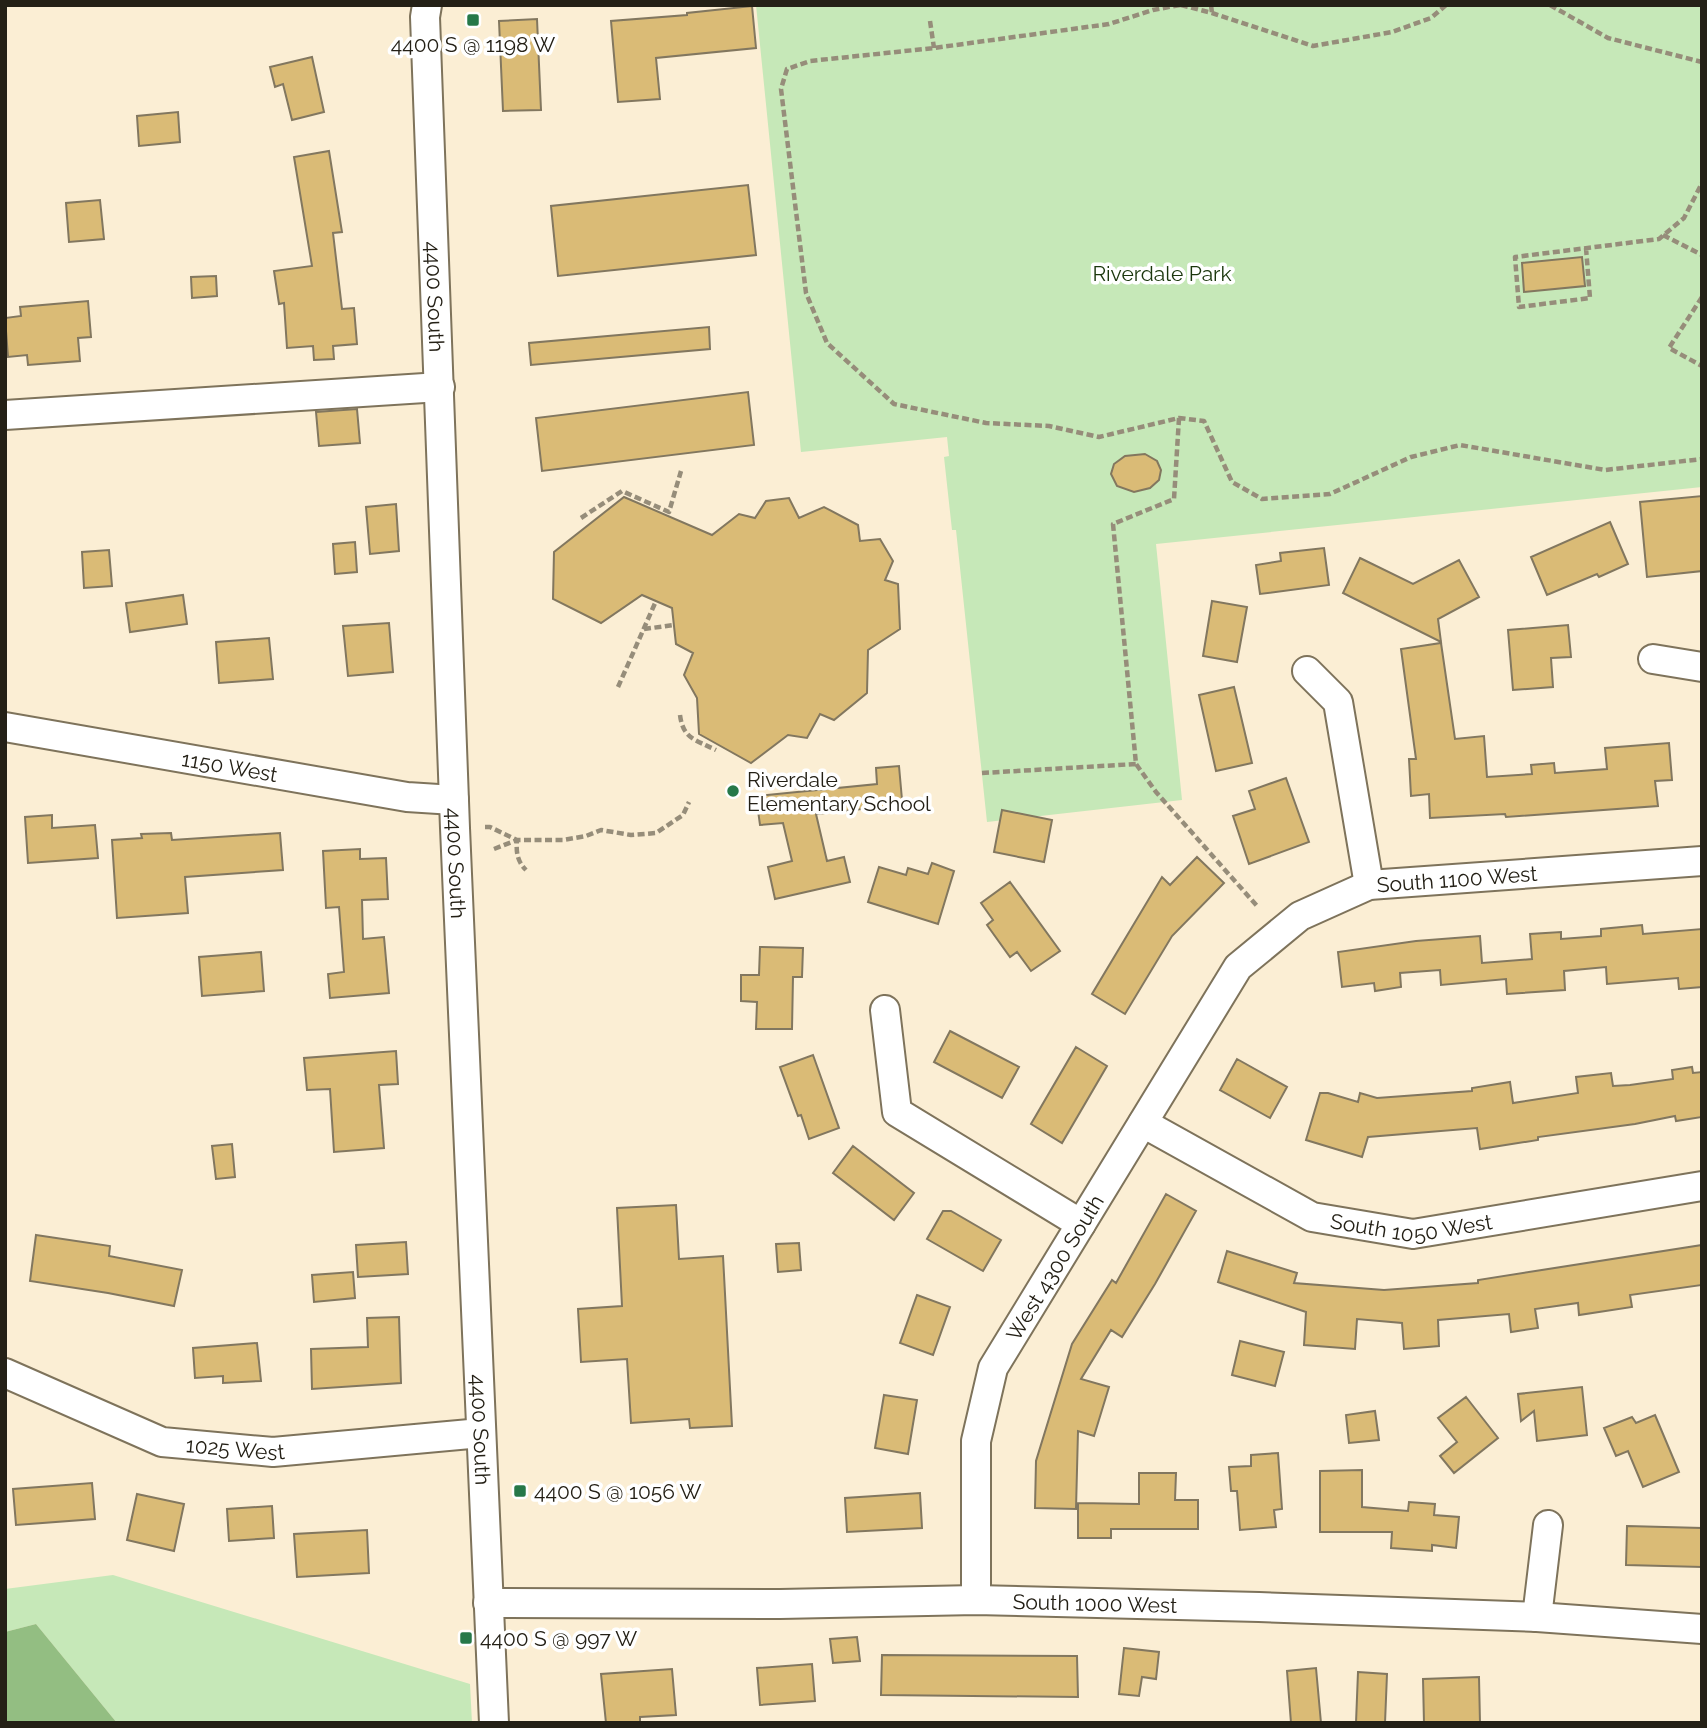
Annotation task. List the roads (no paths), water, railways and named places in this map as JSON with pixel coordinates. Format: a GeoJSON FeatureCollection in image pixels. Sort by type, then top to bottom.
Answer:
{"type":"FeatureCollection","features":[{"type":"Feature","properties":{"kind":"street","name":"4400 South"},"geometry":{"type":"LineString","coordinates":[[428,5],[425,17],[454,800],[494,1723]]}},
{"type":"Feature","properties":{"kind":"street"},"geometry":{"type":"LineString","coordinates":[[5,415],[440,387]]}},
{"type":"Feature","properties":{"kind":"street"},"geometry":{"type":"LineString","coordinates":[[1653,659],[1702,667]]}},
{"type":"Feature","properties":{"kind":"street"},"geometry":{"type":"LineString","coordinates":[[1307,671],[1338,702],[1369,885]]}},
{"type":"Feature","properties":{"kind":"street","name":"1150 West"},"geometry":{"type":"LineString","coordinates":[[5,727],[407,797],[454,800]]}},
{"type":"Feature","properties":{"kind":"street","name":"South 1100 West"},"geometry":{"type":"LineString","coordinates":[[1238,967],[1300,916],[1369,885],[1702,861]]}},
{"type":"Feature","properties":{"kind":"street","name":"West 4300 South"},"geometry":{"type":"LineString","coordinates":[[976,1600],[976,1441],[993,1368],[1238,967]]}},
{"type":"Feature","properties":{"kind":"street"},"geometry":{"type":"LineString","coordinates":[[885,1010],[897,1112],[1081,1224]]}},
{"type":"Feature","properties":{"kind":"street","name":"South 1050 West"},"geometry":{"type":"LineString","coordinates":[[1143,1123],[1312,1217],[1413,1234],[1702,1186]]}},
{"type":"Feature","properties":{"kind":"street","name":"1025 West"},"geometry":{"type":"LineString","coordinates":[[5,1373],[162,1442],[273,1452],[481,1433]]}},
{"type":"Feature","properties":{"kind":"street"},"geometry":{"type":"LineString","coordinates":[[1537,1617],[1548,1525]]}},
{"type":"Feature","properties":{"kind":"street","name":"South 1000 West"},"geometry":{"type":"LineString","coordinates":[[488,1603],[780,1605],[976,1600],[1537,1617],[1702,1629]]}},
{"type":"Feature","properties":{"kind":"place","name":"4400 S @ 1198 W"},"geometry":{"type":"Point","coordinates":[473,20]}},
{"type":"Feature","properties":{"kind":"place","name":"Riverdale Elementary School"},"geometry":{"type":"Point","coordinates":[733,791]}},
{"type":"Feature","properties":{"kind":"place","name":"4400 S @ 1056 W"},"geometry":{"type":"Point","coordinates":[520,1491]}},
{"type":"Feature","properties":{"kind":"place","name":"4400 S @ 997 W"},"geometry":{"type":"Point","coordinates":[466,1638]}},
{"type":"Feature","properties":{"kind":"park label","name":"Riverdale Park"},"geometry":{"type":"Point","coordinates":[1162,273]}}]}
